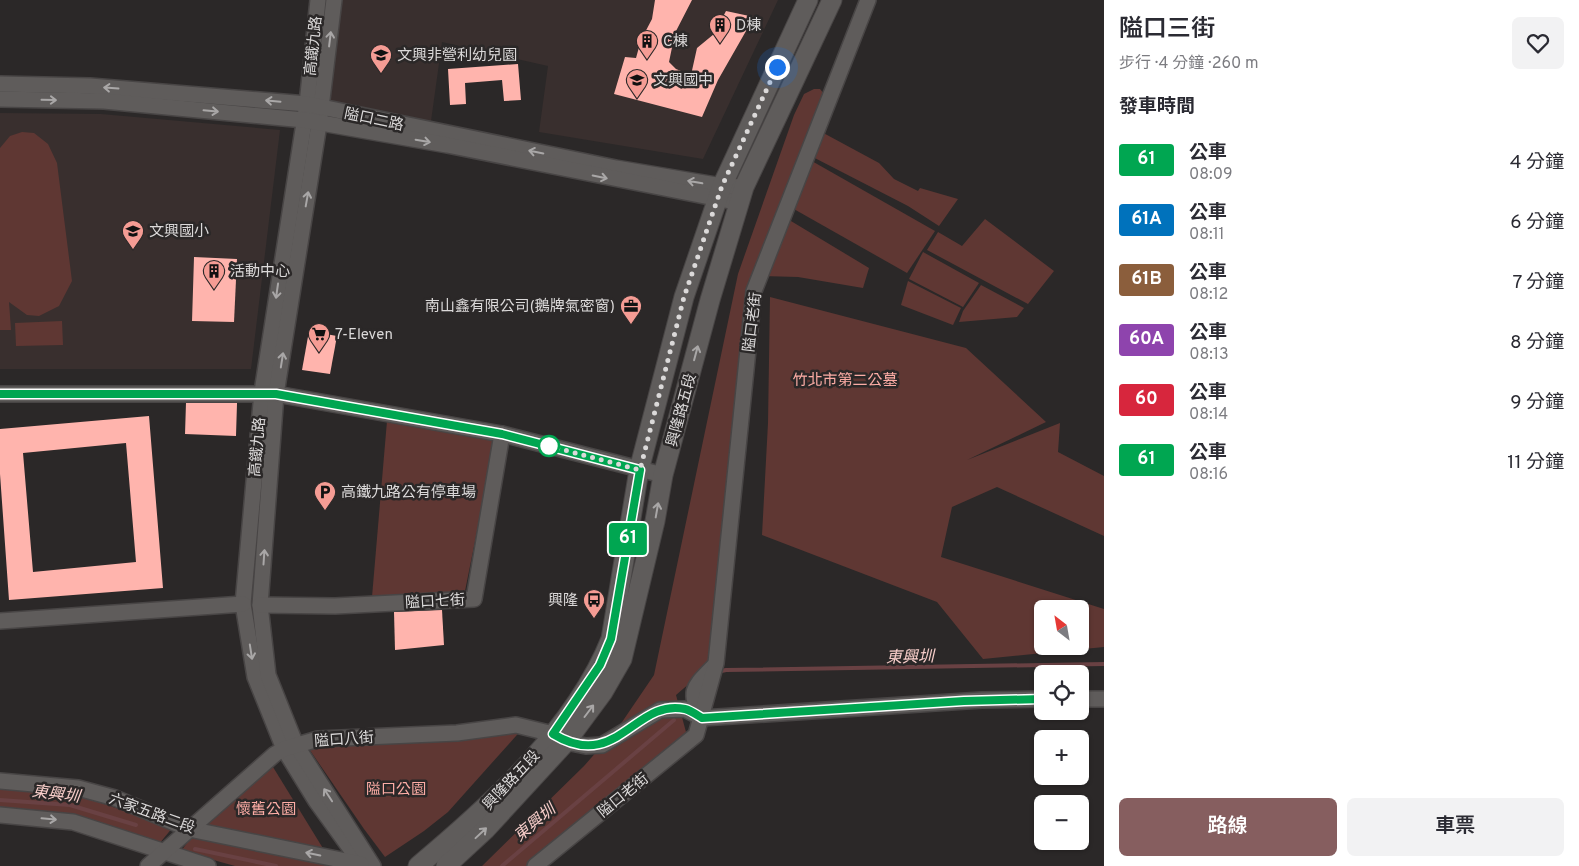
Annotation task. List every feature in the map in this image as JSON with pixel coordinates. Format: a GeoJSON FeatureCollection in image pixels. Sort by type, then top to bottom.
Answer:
{"type":"FeatureCollection","features":[{"type":"Feature","properties":{"kind":"street","name":"高鐵九路"},"geometry":{"type":"LineString","coordinates":[[314,106],[318,0]]}},
{"type":"Feature","properties":{"kind":"street","name":"高鐵九路"},"geometry":{"type":"LineString","coordinates":[[334,0],[314,106],[269,393],[243,604],[255,677],[290,747],[366,865]]}},
{"type":"Feature","properties":{"kind":"street","name":"興隆路五段"},"geometry":{"type":"LineString","coordinates":[[446,866],[486,829],[560,738],[600,665],[611,639],[640,470],[684,297],[720,193],[808,0]]}},
{"type":"Feature","properties":{"kind":"street","name":"興隆路五段"},"geometry":{"type":"LineString","coordinates":[[418,866],[474,819],[560,738],[603,692],[622,659],[655,521],[663,475],[710,300],[742,195],[832,0]]}},
{"type":"Feature","properties":{"kind":"street","name":"隘口老街"},"geometry":{"type":"LineString","coordinates":[[535,866],[696,734],[716,663],[754,292],[868,0]]}},
{"type":"Feature","properties":{"kind":"street","name":"隘口二路"},"geometry":{"type":"LineString","coordinates":[[0,84],[109,88],[314,106],[616,168],[720,193]]}},
{"type":"Feature","properties":{"kind":"street","name":"隘口二路"},"geometry":{"type":"LineString","coordinates":[[0,100],[104,101],[312,122],[720,193],[742,195]]}},
{"type":"Feature","properties":{"kind":"street","name":"高鐵九路"},"geometry":{"type":"LineString","coordinates":[[269,393],[260,605],[268,675],[290,747]]}},
{"type":"Feature","properties":{"kind":"street"},"geometry":{"type":"LineString","coordinates":[[0,394],[269,393],[502,434],[663,475]]}},
{"type":"Feature","properties":{"kind":"street","name":"隘口七街"},"geometry":{"type":"LineString","coordinates":[[260,605],[335,606],[474,599],[502,434]]}},
{"type":"Feature","properties":{"kind":"street"},"geometry":{"type":"LineString","coordinates":[[0,621],[243,604]]}},
{"type":"Feature","properties":{"kind":"street"},"geometry":{"type":"LineString","coordinates":[[660,710],[679,699],[716,663]]}},
{"type":"Feature","properties":{"kind":"street"},"geometry":{"type":"LineString","coordinates":[[694,686],[692,701],[702,718]]}},
{"type":"Feature","properties":{"kind":"street"},"geometry":{"type":"LineString","coordinates":[[660,710],[685,709],[702,718],[972,701],[1034,699]]}},
{"type":"Feature","properties":{"kind":"street"},"geometry":{"type":"LineString","coordinates":[[1089,699],[1104,699]]}},
{"type":"Feature","properties":{"kind":"street","name":"隘口八街"},"geometry":{"type":"LineString","coordinates":[[148,866],[275,754],[290,747],[318,739],[458,733],[516,725],[586,746],[602,745],[660,710]]}},
{"type":"Feature","properties":{"kind":"street","name":"六家五路二段"},"geometry":{"type":"LineString","coordinates":[[0,781],[78,788],[114,798],[188,829],[366,865]]}},
{"type":"Feature","properties":{"kind":"street"},"geometry":{"type":"LineString","coordinates":[[0,815],[73,822],[162,853],[208,866]]}},
{"type":"Feature","properties":{"kind":"shaded area","name":"文興國中"},"geometry":{"type":"Polygon","coordinates":[[[338,0],[778,0],[703,159],[539,132],[548,66],[442,42],[431,121],[319,107],[338,0]]]}},
{"type":"Feature","properties":{"kind":"shaded area","name":"文興國小"},"geometry":{"type":"Polygon","coordinates":[[[0,113],[101,114],[280,130],[251,369],[0,369],[0,113]]]}},
{"type":"Feature","properties":{"kind":"green space"},"geometry":{"type":"Polygon","coordinates":[[[814,89],[820,89],[824,94],[749,292],[712,664],[676,695],[686,732],[526,866],[482,866],[584,766],[620,725],[654,675],[738,274],[794,115],[804,94],[814,89]]]}},
{"type":"Feature","properties":{"kind":"green space"},"geometry":{"type":"Polygon","coordinates":[[[816,129],[879,163],[894,179],[918,191],[920,188],[958,199],[939,226],[908,206],[805,153],[816,129]]]}},
{"type":"Feature","properties":{"kind":"green space"},"geometry":{"type":"Polygon","coordinates":[[[22,132],[34,133],[48,144],[57,163],[72,281],[59,306],[39,316],[27,315],[9,302],[11,330],[0,330],[0,148],[10,136],[22,132]]]}},
{"type":"Feature","properties":{"kind":"green space"},"geometry":{"type":"Polygon","coordinates":[[[803,156],[935,231],[907,273],[785,204],[803,156]]]}},
{"type":"Feature","properties":{"kind":"green space"},"geometry":{"type":"Polygon","coordinates":[[[781,215],[869,268],[863,288],[798,277],[757,276],[781,215]]]}},
{"type":"Feature","properties":{"kind":"green space"},"geometry":{"type":"Polygon","coordinates":[[[985,219],[1054,271],[1028,304],[927,250],[938,232],[962,246],[985,219]]]}},
{"type":"Feature","properties":{"kind":"green space"},"geometry":{"type":"Polygon","coordinates":[[[923,252],[979,283],[963,307],[909,279],[923,252]]]}},
{"type":"Feature","properties":{"kind":"green space"},"geometry":{"type":"Polygon","coordinates":[[[908,281],[961,308],[953,325],[901,305],[908,281]]]}},
{"type":"Feature","properties":{"kind":"green space"},"geometry":{"type":"Polygon","coordinates":[[[981,285],[1024,308],[1017,317],[959,322],[963,311],[981,285]]]}},
{"type":"Feature","properties":{"kind":"green space","name":"竹北市第二公墓"},"geometry":{"type":"Polygon","coordinates":[[[770,297],[966,348],[1046,422],[967,460],[1060,423],[1058,452],[1104,476],[1104,536],[997,487],[952,507],[941,557],[1076,600],[1034,600],[1034,654],[983,659],[937,602],[762,535],[768,423],[770,297]]]}},
{"type":"Feature","properties":{"kind":"green space"},"geometry":{"type":"Polygon","coordinates":[[[62,321],[63,345],[16,346],[15,323],[62,321]]]}},
{"type":"Feature","properties":{"kind":"green space"},"geometry":{"type":"Polygon","coordinates":[[[387,421],[496,437],[465,591],[372,597],[387,421]]]}},
{"type":"Feature","properties":{"kind":"green space"},"geometry":{"type":"Polygon","coordinates":[[[1089,604],[1104,609],[1104,647],[1089,648],[1089,604]]]}},
{"type":"Feature","properties":{"kind":"green space","name":"隘口公園"},"geometry":{"type":"Polygon","coordinates":[[[524,727],[448,812],[424,831],[385,857],[307,746],[524,727]]]}},
{"type":"Feature","properties":{"kind":"green space","name":"懷舊公園"},"geometry":{"type":"Polygon","coordinates":[[[273,767],[324,850],[202,824],[273,767]]]}},
{"type":"Feature","properties":{"kind":"green space"},"geometry":{"type":"Polygon","coordinates":[[[0,789],[80,796],[173,827],[159,844],[73,814],[0,807],[0,789]]]}},
{"type":"Feature","properties":{"kind":"green space"},"geometry":{"type":"Polygon","coordinates":[[[193,835],[330,866],[235,866],[181,851],[193,835]]]}},
{"type":"Feature","properties":{"kind":"building","name":"C棟"},"geometry":{"type":"Polygon","coordinates":[[[655,0],[692,0],[675,33],[669,62],[676,69],[691,75],[697,48],[714,34],[726,11],[754,17],[718,80],[702,117],[614,94],[625,57],[636,58],[641,40],[652,19],[655,0]]]}},
{"type":"Feature","properties":{"kind":"building"},"geometry":{"type":"Polygon","coordinates":[[[518,64],[521,100],[504,101],[502,80],[465,83],[466,104],[450,105],[448,69],[518,64]]]}},
{"type":"Feature","properties":{"kind":"building","name":"活動中心"},"geometry":{"type":"Polygon","coordinates":[[[194,257],[237,259],[234,322],[192,321],[194,257]]]}},
{"type":"Feature","properties":{"kind":"building","name":"7-Eleven"},"geometry":{"type":"Polygon","coordinates":[[[309,331],[337,336],[330,374],[302,370],[309,331]]]}},
{"type":"Feature","properties":{"kind":"building"},"geometry":{"type":"Polygon","coordinates":[[[186,403],[237,403],[236,436],[185,434],[186,403]]]}},
{"type":"Feature","properties":{"kind":"building"},"geometry":{"type":"Polygon","coordinates":[[[149,416],[163,588],[9,600],[0,474],[0,429],[149,416]],[[126,443],[23,453],[33,572],[136,562],[126,443]]]}},
{"type":"Feature","properties":{"kind":"building"},"geometry":{"type":"Polygon","coordinates":[[[442,610],[444,645],[395,650],[394,612],[442,610]]]}},
{"type":"Feature","properties":{"kind":"waterway","name":"東興圳"},"geometry":{"type":"LineString","coordinates":[[717,672],[726,670],[1104,664]]}},
{"type":"Feature","properties":{"kind":"waterway","name":"東興圳"},"geometry":{"type":"LineString","coordinates":[[502,866],[674,720]]}},
{"type":"Feature","properties":{"kind":"waterway","name":"東興圳"},"geometry":{"type":"LineString","coordinates":[[0,800],[70,805],[136,825]]}},
{"type":"Feature","properties":{"kind":"waterway","name":"東興圳"},"geometry":{"type":"LineString","coordinates":[[195,849],[276,866]]}},
{"type":"Feature","properties":{"kind":"bus line","name":"61"},"geometry":{"type":"LineString","coordinates":[[0,394],[262,392],[502,434],[640,470],[611,639],[600,665],[553,734],[566,742],[586,746],[602,745],[660,710],[685,709],[702,718],[964,701],[1034,699]]}},
{"type":"Feature","properties":{"kind":"place","name":"D棟"},"geometry":{"type":"Point","coordinates":[720,44]}},
{"type":"Feature","properties":{"kind":"place","name":"C棟"},"geometry":{"type":"Point","coordinates":[647,60]}},
{"type":"Feature","properties":{"kind":"place","name":"文興非營利幼兒園"},"geometry":{"type":"Point","coordinates":[381,74]}},
{"type":"Feature","properties":{"kind":"place","name":"文興國中"},"geometry":{"type":"Point","coordinates":[637,99]}},
{"type":"Feature","properties":{"kind":"place","name":"文興國小"},"geometry":{"type":"Point","coordinates":[133,250]}},
{"type":"Feature","properties":{"kind":"place","name":"活動中心"},"geometry":{"type":"Point","coordinates":[214,290]}},
{"type":"Feature","properties":{"kind":"place","name":"南山鑫有限公司(鵝牌氣密窗)"},"geometry":{"type":"Point","coordinates":[631,325]}},
{"type":"Feature","properties":{"kind":"place","name":"7-Eleven"},"geometry":{"type":"Point","coordinates":[319,353]}},
{"type":"Feature","properties":{"kind":"place","name":"高鐵九路公有停車場"},"geometry":{"type":"Point","coordinates":[325,511]}},
{"type":"Feature","properties":{"kind":"place","name":"興隆"},"geometry":{"type":"Point","coordinates":[594,619]}},
{"type":"Feature","properties":{"kind":"route"},"geometry":{"type":"LineString","coordinates":[[549,446],[640,470],[684,297],[722,186],[777,67]]}}]}
